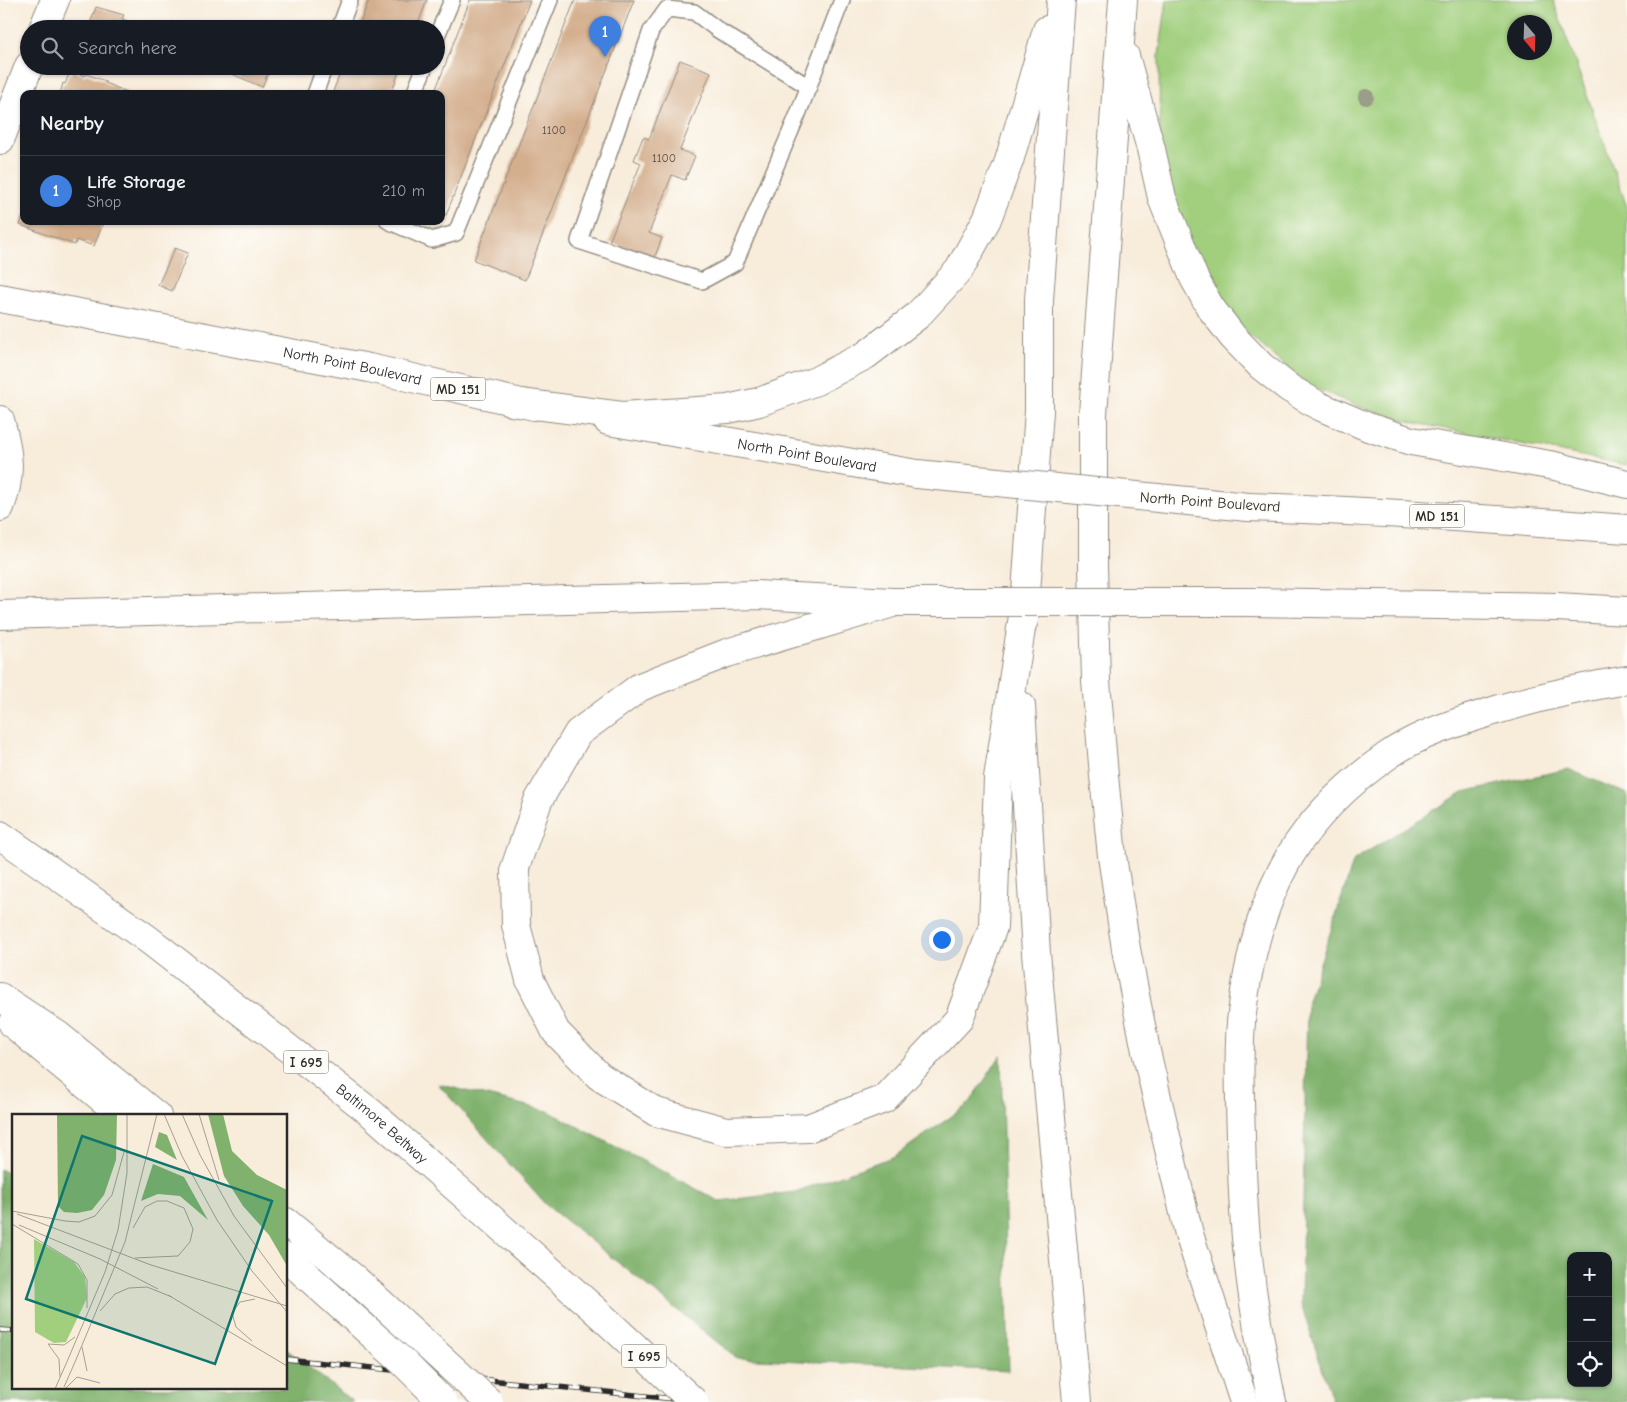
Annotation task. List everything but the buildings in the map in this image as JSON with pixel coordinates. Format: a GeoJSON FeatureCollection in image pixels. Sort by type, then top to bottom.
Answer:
{"type":"FeatureCollection","features":[{"type":"Feature","properties":{"kind":"main road"},"geometry":{"type":"LineString","coordinates":[[46,20],[54,0]]}},
{"type":"Feature","properties":{"kind":"main road"},"geometry":{"type":"LineString","coordinates":[[512,402],[622,416],[728,409],[759,402],[816,381],[866,355],[917,316],[959,270],[987,219],[1009,161],[1056,0]]}},
{"type":"Feature","properties":{"kind":"main road"},"geometry":{"type":"LineString","coordinates":[[1061,0],[1039,300],[1039,411],[1024,603],[1020,701],[1036,953],[1077,1402]]}},
{"type":"Feature","properties":{"kind":"main road"},"geometry":{"type":"LineString","coordinates":[[1123,0],[1093,414],[1096,681],[1104,776],[1112,856],[1123,931],[1146,1051],[1189,1234],[1244,1402]]}},
{"type":"Feature","properties":{"kind":"main road"},"geometry":{"type":"LineString","coordinates":[[1120,36],[1151,148],[1162,198],[1194,278],[1210,307],[1233,338],[1261,366],[1289,388],[1319,406],[1368,427],[1411,441],[1555,466],[1627,484]]}},
{"type":"Feature","properties":{"kind":"main road"},"geometry":{"type":"LineString","coordinates":[[0,140],[25,75]]}},
{"type":"Feature","properties":{"kind":"main road","name":"North Point Boulevard"},"geometry":{"type":"LineString","coordinates":[[0,298],[369,368],[512,402],[637,427],[917,474],[1248,507],[1426,515],[1627,529]]}},
{"type":"Feature","properties":{"kind":"main road"},"geometry":{"type":"LineString","coordinates":[[0,420],[6,439],[9,466],[6,490],[0,507]]}},
{"type":"Feature","properties":{"kind":"main road"},"geometry":{"type":"LineString","coordinates":[[0,615],[756,595],[896,602],[1251,602],[1547,607],[1627,611]]}},
{"type":"Feature","properties":{"kind":"main road"},"geometry":{"type":"LineString","coordinates":[[896,602],[727,653],[640,687],[578,733],[538,801],[515,868],[516,925],[530,980],[556,1032],[580,1058],[599,1076],[656,1112],[726,1131],[808,1128],[884,1099],[959,1019],[993,927],[998,778],[1024,603]]}},
{"type":"Feature","properties":{"kind":"main road"},"geometry":{"type":"LineString","coordinates":[[1272,1402],[1259,1338],[1247,1254],[1242,1176],[1240,1096],[1241,1024],[1249,964],[1266,904],[1291,854],[1320,815],[1349,786],[1388,755],[1426,733],[1479,715],[1536,698],[1627,680]]}},
{"type":"Feature","properties":{"kind":"main road","name":"Baltimore Beltway"},"geometry":{"type":"LineString","coordinates":[[0,835],[149,940],[370,1112],[595,1310],[694,1402]]}},
{"type":"Feature","properties":{"kind":"main road"},"geometry":{"type":"LineString","coordinates":[[0,996],[59,1036],[155,1114]]}},
{"type":"Feature","properties":{"kind":"main road"},"geometry":{"type":"LineString","coordinates":[[0,1014],[121,1114]]}},
{"type":"Feature","properties":{"kind":"main road"},"geometry":{"type":"LineString","coordinates":[[288,1224],[356,1280],[489,1402]]}},
{"type":"Feature","properties":{"kind":"main road"},"geometry":{"type":"LineString","coordinates":[[288,1259],[404,1363],[443,1402]]}},
{"type":"Feature","properties":{"kind":"lane"},"geometry":{"type":"LineString","coordinates":[[342,20],[350,0]]}},
{"type":"Feature","properties":{"kind":"lane"},"geometry":{"type":"LineString","coordinates":[[444,20],[452,0]]}},
{"type":"Feature","properties":{"kind":"lane"},"geometry":{"type":"LineString","coordinates":[[397,225],[432,240],[456,233],[550,0]]}},
{"type":"Feature","properties":{"kind":"lane"},"geometry":{"type":"LineString","coordinates":[[809,87],[718,30],[694,12],[667,8],[651,31],[579,241],[702,281],[736,263],[809,87],[842,0]]}},
{"type":"Feature","properties":{"kind":"lane"},"geometry":{"type":"LineString","coordinates":[[316,90],[322,75]]}},
{"type":"Feature","properties":{"kind":"lane"},"geometry":{"type":"LineString","coordinates":[[416,90],[421,75]]}},
{"type":"Feature","properties":{"kind":"green space"},"geometry":{"type":"Polygon","coordinates":[[[1167,0],[1553,0],[1627,207],[1627,465],[1416,423],[1359,407],[1309,385],[1234,323],[1197,272],[1160,171],[1159,55],[1167,0]]]}},
{"type":"Feature","properties":{"kind":"green space"},"geometry":{"type":"Polygon","coordinates":[[[1568,769],[1627,794],[1627,1402],[1333,1402],[1301,1304],[1307,1003],[1354,860],[1463,792],[1568,769]]]}},
{"type":"Feature","properties":{"kind":"green space"},"geometry":{"type":"Polygon","coordinates":[[[1001,1055],[1009,1371],[737,1358],[545,1204],[438,1084],[548,1111],[719,1201],[795,1192],[895,1156],[969,1104],[1001,1055]]]}},
{"type":"Feature","properties":{"kind":"green space"},"geometry":{"type":"Polygon","coordinates":[[[0,1169],[12,1176],[12,1390],[288,1390],[288,1351],[353,1402],[0,1402],[0,1169]]]}},
{"type":"Feature","properties":{"kind":"railway"},"geometry":{"type":"LineString","coordinates":[[0,1330],[12,1331]]}},
{"type":"Feature","properties":{"kind":"railway"},"geometry":{"type":"LineString","coordinates":[[288,1359],[703,1402]]}},
{"type":"Feature","properties":{"kind":"place","name":"Life Storage"},"geometry":{"type":"Point","coordinates":[605,57]}}]}
